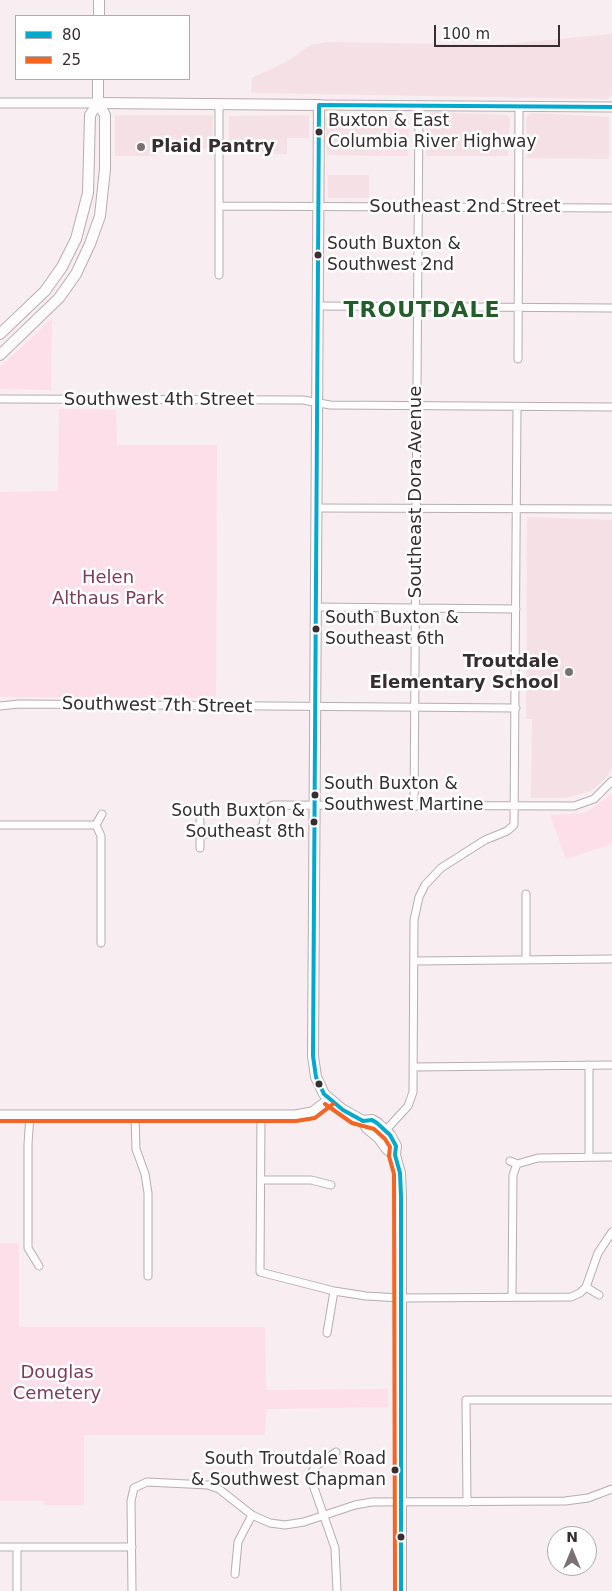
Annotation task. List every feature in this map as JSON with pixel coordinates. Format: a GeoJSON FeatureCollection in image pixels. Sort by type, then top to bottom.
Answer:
{"type":"FeatureCollection","features":[{"type":"Feature","properties":{"kind":"main road"},"geometry":{"type":"LineString","coordinates":[[98,15],[99,0]]}},
{"type":"Feature","properties":{"kind":"main road"},"geometry":{"type":"LineString","coordinates":[[0,334],[45,291],[62,267],[76,239],[88,193],[90,115],[98,103],[98,80]]}},
{"type":"Feature","properties":{"kind":"main road"},"geometry":{"type":"LineString","coordinates":[[98,103],[319,105],[312,1056],[316,1077],[329,1100],[363,1121],[367,1128],[395,1155]]}},
{"type":"Feature","properties":{"kind":"main road"},"geometry":{"type":"LineString","coordinates":[[0,355],[59,298],[76,274],[90,244],[100,216],[105,177],[106,115],[98,103]]}},
{"type":"Feature","properties":{"kind":"main road"},"geometry":{"type":"LineString","coordinates":[[363,1121],[372,1120],[386,1130],[396,1146],[395,1155],[401,1180],[401,1591]]}},
{"type":"Feature","properties":{"kind":"street"},"geometry":{"type":"LineString","coordinates":[[0,103],[98,103]]}},
{"type":"Feature","properties":{"kind":"street"},"geometry":{"type":"LineString","coordinates":[[219,275],[220,104]]}},
{"type":"Feature","properties":{"kind":"street"},"geometry":{"type":"LineString","coordinates":[[319,105],[612,107]]}},
{"type":"Feature","properties":{"kind":"street","name":"Southeast Dora Avenue"},"geometry":{"type":"LineString","coordinates":[[414,807],[419,105]]}},
{"type":"Feature","properties":{"kind":"street"},"geometry":{"type":"LineString","coordinates":[[518,359],[519,106]]}},
{"type":"Feature","properties":{"kind":"street","name":"Southeast 2nd Street"},"geometry":{"type":"LineString","coordinates":[[219,206],[612,208]]}},
{"type":"Feature","properties":{"kind":"street"},"geometry":{"type":"LineString","coordinates":[[318,306],[612,308]]}},
{"type":"Feature","properties":{"kind":"street","name":"Southwest 4th Street"},"geometry":{"type":"LineString","coordinates":[[0,399],[303,400],[317,403],[417,406],[612,407]]}},
{"type":"Feature","properties":{"kind":"street"},"geometry":{"type":"LineString","coordinates":[[386,1130],[401,1115],[411,1100],[416,907],[425,885],[441,868],[485,840],[511,829],[514,821],[517,407]]}},
{"type":"Feature","properties":{"kind":"street"},"geometry":{"type":"LineString","coordinates":[[316,508],[612,509]]}},
{"type":"Feature","properties":{"kind":"street"},"geometry":{"type":"LineString","coordinates":[[315,607],[516,609]]}},
{"type":"Feature","properties":{"kind":"street","name":"Southwest 7th Street"},"geometry":{"type":"LineString","coordinates":[[0,706],[28,704],[315,708],[516,708]]}},
{"type":"Feature","properties":{"kind":"street"},"geometry":{"type":"LineString","coordinates":[[200,834],[256,833],[260,831],[264,813],[269,807],[563,808],[580,805],[601,794],[612,781]]}},
{"type":"Feature","properties":{"kind":"street"},"geometry":{"type":"LineString","coordinates":[[96,825],[102,814]]}},
{"type":"Feature","properties":{"kind":"street"},"geometry":{"type":"LineString","coordinates":[[200,821],[200,848]]}},
{"type":"Feature","properties":{"kind":"street"},"geometry":{"type":"LineString","coordinates":[[0,825],[96,825]]}},
{"type":"Feature","properties":{"kind":"street"},"geometry":{"type":"LineString","coordinates":[[96,825],[101,836],[101,943]]}},
{"type":"Feature","properties":{"kind":"street"},"geometry":{"type":"LineString","coordinates":[[526,894],[526,960]]}},
{"type":"Feature","properties":{"kind":"street"},"geometry":{"type":"LineString","coordinates":[[414,961],[612,959]]}},
{"type":"Feature","properties":{"kind":"street"},"geometry":{"type":"LineString","coordinates":[[589,1065],[589,1157]]}},
{"type":"Feature","properties":{"kind":"street"},"geometry":{"type":"LineString","coordinates":[[413,1067],[612,1065]]}},
{"type":"Feature","properties":{"kind":"street"},"geometry":{"type":"LineString","coordinates":[[0,1115],[304,1114],[318,1108],[329,1100]]}},
{"type":"Feature","properties":{"kind":"street"},"geometry":{"type":"LineString","coordinates":[[30,1115],[28,1144],[28,1248],[39,1266]]}},
{"type":"Feature","properties":{"kind":"street"},"geometry":{"type":"LineString","coordinates":[[135,1115],[136,1149],[145,1174],[148,1194],[148,1276]]}},
{"type":"Feature","properties":{"kind":"street"},"geometry":{"type":"LineString","coordinates":[[261,1115],[260,1272],[334,1291],[366,1296],[401,1298],[571,1297],[580,1293],[586,1287],[598,1253],[612,1232]]}},
{"type":"Feature","properties":{"kind":"street"},"geometry":{"type":"LineString","coordinates":[[512,1297],[514,1162],[538,1158],[612,1157]]}},
{"type":"Feature","properties":{"kind":"street"},"geometry":{"type":"LineString","coordinates":[[261,1180],[311,1180],[331,1185]]}},
{"type":"Feature","properties":{"kind":"street"},"geometry":{"type":"LineString","coordinates":[[586,1287],[599,1295]]}},
{"type":"Feature","properties":{"kind":"street"},"geometry":{"type":"LineString","coordinates":[[327,1333],[334,1291]]}},
{"type":"Feature","properties":{"kind":"street"},"geometry":{"type":"LineString","coordinates":[[467,1502],[466,1400],[612,1400]]}},
{"type":"Feature","properties":{"kind":"street"},"geometry":{"type":"LineString","coordinates":[[336,1452],[316,1466],[312,1472],[312,1482],[335,1548],[337,1591]]}},
{"type":"Feature","properties":{"kind":"street"},"geometry":{"type":"LineString","coordinates":[[132,1591],[132,1501],[134,1488],[146,1482],[208,1485],[218,1489],[252,1515],[270,1523],[285,1525],[324,1516],[363,1503],[565,1501],[588,1498],[612,1489]]}},
{"type":"Feature","properties":{"kind":"street"},"geometry":{"type":"LineString","coordinates":[[235,1574],[238,1542],[252,1515]]}},
{"type":"Feature","properties":{"kind":"street"},"geometry":{"type":"LineString","coordinates":[[0,1547],[132,1547]]}},
{"type":"Feature","properties":{"kind":"street"},"geometry":{"type":"LineString","coordinates":[[17,1547],[17,1591]]}},
{"type":"Feature","properties":{"kind":"shaded area"},"geometry":{"type":"Polygon","coordinates":[[[612,34],[612,94],[607,99],[251,93],[252,78],[284,63],[311,45],[327,42],[495,45],[612,34]]]}},
{"type":"Feature","properties":{"kind":"shaded area"},"geometry":{"type":"Polygon","coordinates":[[[430,112],[507,115],[510,119],[508,156],[426,156],[426,119],[430,112]]]}},
{"type":"Feature","properties":{"kind":"shaded area"},"geometry":{"type":"Polygon","coordinates":[[[533,113],[609,117],[609,159],[527,158],[526,121],[527,116],[533,113]]]}},
{"type":"Feature","properties":{"kind":"shaded area"},"geometry":{"type":"Polygon","coordinates":[[[381,114],[380,156],[327,155],[325,118],[328,116],[381,114]]]}},
{"type":"Feature","properties":{"kind":"shaded area"},"geometry":{"type":"Polygon","coordinates":[[[115,115],[213,115],[212,149],[157,149],[157,156],[115,156],[115,115]]]}},
{"type":"Feature","properties":{"kind":"shaded area"},"geometry":{"type":"Polygon","coordinates":[[[309,115],[309,138],[287,138],[287,154],[229,154],[229,116],[309,115]]]}},
{"type":"Feature","properties":{"kind":"shaded area"},"geometry":{"type":"Polygon","coordinates":[[[328,175],[369,175],[369,198],[328,198],[328,175]]]}},
{"type":"Feature","properties":{"kind":"shaded area","name":"Troutdale Elementary School"},"geometry":{"type":"Polygon","coordinates":[[[527,517],[612,520],[612,769],[605,779],[591,791],[566,798],[531,798],[532,719],[526,719],[527,517]]]}},
{"type":"Feature","properties":{"kind":"green space"},"geometry":{"type":"Polygon","coordinates":[[[381,118],[409,118],[408,156],[380,156],[381,118]]]}},
{"type":"Feature","properties":{"kind":"green space"},"geometry":{"type":"Polygon","coordinates":[[[52,319],[51,390],[0,389],[0,367],[52,319]]]}},
{"type":"Feature","properties":{"kind":"green space","name":"Helen Althaus Park"},"geometry":{"type":"Polygon","coordinates":[[[59,409],[116,410],[117,445],[217,445],[216,698],[0,697],[0,492],[58,491],[59,409]]]}},
{"type":"Feature","properties":{"kind":"green space"},"geometry":{"type":"Polygon","coordinates":[[[612,794],[612,844],[566,859],[550,815],[585,813],[612,794]]]}},
{"type":"Feature","properties":{"kind":"green space","name":"Douglas Cemetery"},"geometry":{"type":"Polygon","coordinates":[[[0,1243],[19,1243],[19,1327],[265,1327],[266,1390],[388,1389],[388,1407],[266,1409],[265,1435],[84,1435],[84,1505],[44,1505],[44,1501],[0,1501],[0,1243]]]}},
{"type":"Feature","properties":{"kind":"transit line","name":"80"},"geometry":{"type":"LineString","coordinates":[[319,105],[313,1056],[316,1077],[324,1094],[343,1110],[363,1121],[372,1120],[377,1123],[390,1135],[396,1146],[395,1155],[400,1173],[401,1196],[401,1591]]}},
{"type":"Feature","properties":{"kind":"transit line","name":"80"},"geometry":{"type":"LineString","coordinates":[[319,105],[612,107]]}},
{"type":"Feature","properties":{"kind":"transit line","name":"25"},"geometry":{"type":"LineString","coordinates":[[325,1104],[352,1123],[374,1129],[385,1139],[390,1147],[389,1156],[394,1174],[395,1591]]}},
{"type":"Feature","properties":{"kind":"transit line","name":"25"},"geometry":{"type":"LineString","coordinates":[[0,1121],[296,1121],[315,1118],[333,1104]]}},
{"type":"Feature","properties":{"kind":"place","name":"Buxton & East Columbia River Highway"},"geometry":{"type":"Point","coordinates":[319,132]}},
{"type":"Feature","properties":{"kind":"place","name":"Plaid Pantry"},"geometry":{"type":"Point","coordinates":[141,147]}},
{"type":"Feature","properties":{"kind":"place","name":"South Buxton & Southwest 2nd"},"geometry":{"type":"Point","coordinates":[318,255]}},
{"type":"Feature","properties":{"kind":"place","name":"South Buxton & Southeast 6th"},"geometry":{"type":"Point","coordinates":[316,629]}},
{"type":"Feature","properties":{"kind":"place","name":"Troutdale Elementary School"},"geometry":{"type":"Point","coordinates":[569,672]}},
{"type":"Feature","properties":{"kind":"place","name":"South Buxton & Southwest Martine"},"geometry":{"type":"Point","coordinates":[315,795]}},
{"type":"Feature","properties":{"kind":"place","name":"South Buxton & Southeast 8th"},"geometry":{"type":"Point","coordinates":[314,822]}},
{"type":"Feature","properties":{"kind":"place","name":"South Troutdale Road & Southwest Chapman"},"geometry":{"type":"Point","coordinates":[395,1470]}},
{"type":"Feature","properties":{"kind":"district","name":"TROUTDALE"},"geometry":{"type":"Point","coordinates":[422,311]}}]}
